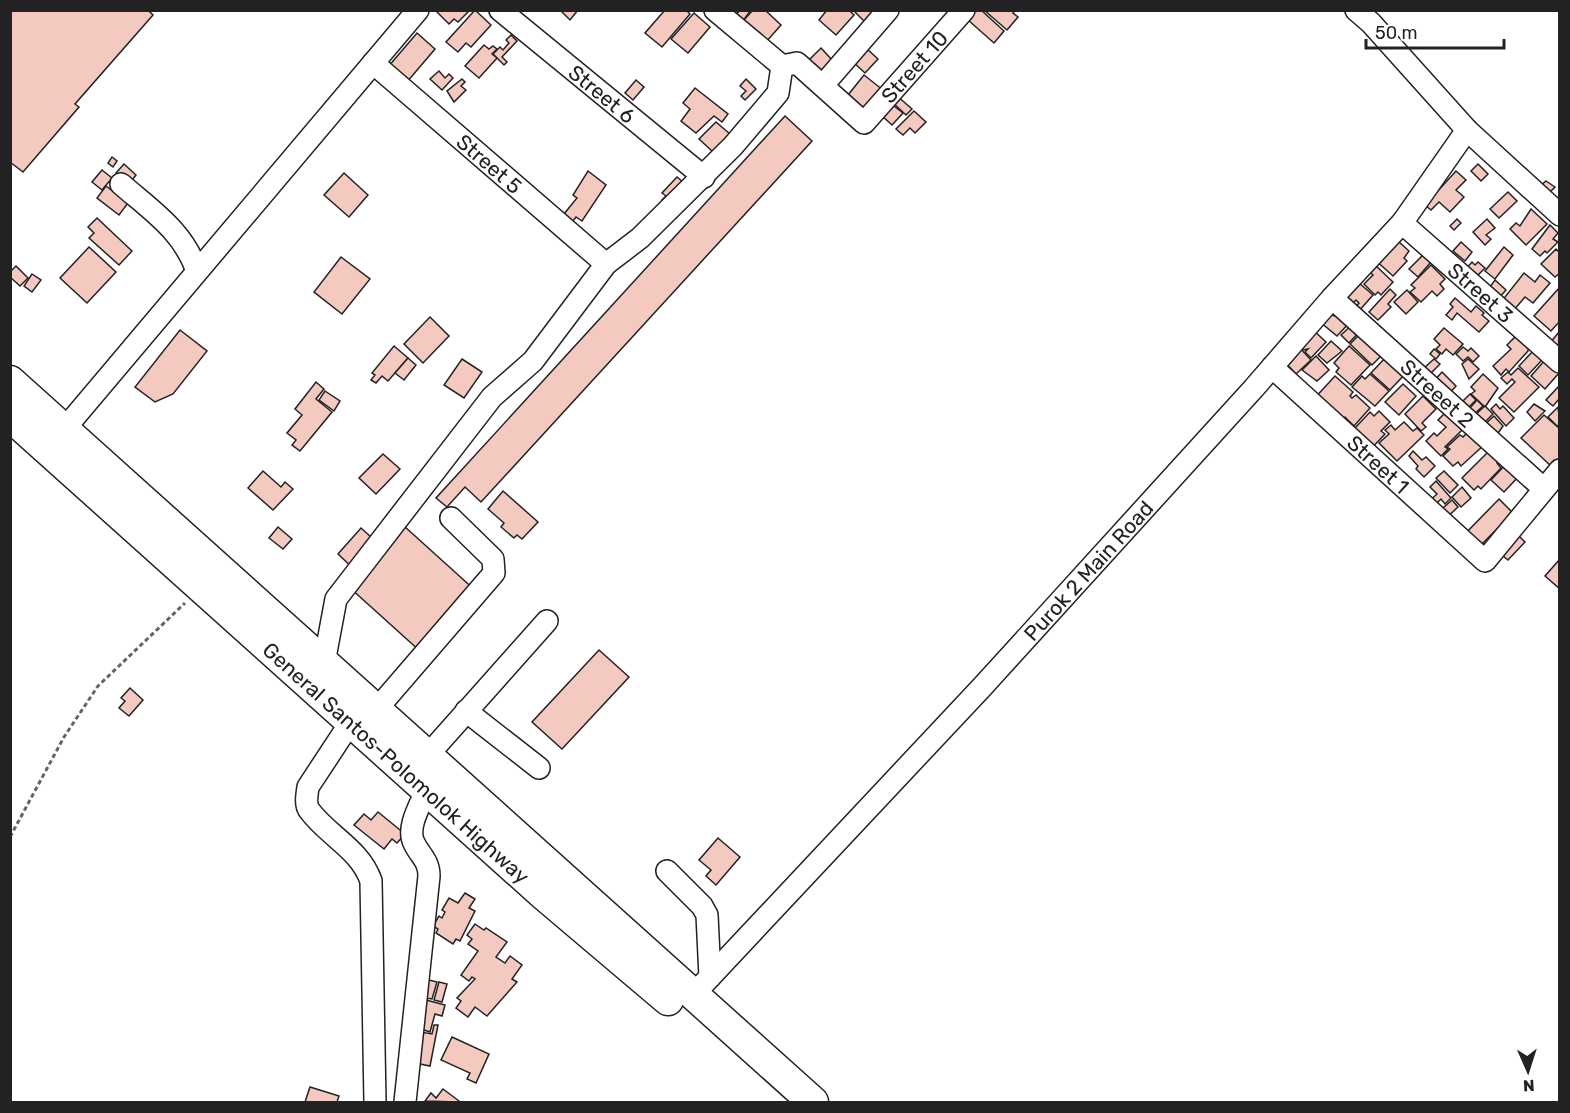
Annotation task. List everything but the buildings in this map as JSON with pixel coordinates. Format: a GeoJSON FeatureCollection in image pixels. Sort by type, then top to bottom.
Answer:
{"type":"FeatureCollection","features":[{"type":"Feature","properties":{"kind":"highway"},"geometry":{"type":"LineString","coordinates":[[10,381],[56,439],[324,663],[364,710],[427,756],[701,986],[813,1102]]}},
{"type":"Feature","properties":{"kind":"highway","name":"General Santos-Polomolok Highway"},"geometry":{"type":"LineString","coordinates":[[10,417],[56,439],[201,587],[364,710],[427,789],[544,895],[786,1102]]}},
{"type":"Feature","properties":{"kind":"street"},"geometry":{"type":"LineString","coordinates":[[56,439],[418,10]]}},
{"type":"Feature","properties":{"kind":"street","name":"Street 6"},"geometry":{"type":"LineString","coordinates":[[500,10],[704,177]]}},
{"type":"Feature","properties":{"kind":"street"},"geometry":{"type":"LineString","coordinates":[[782,66],[797,63],[824,84],[888,10]]}},
{"type":"Feature","properties":{"kind":"street","name":"Street 10"},"geometry":{"type":"LineString","coordinates":[[824,84],[864,123],[964,10]]}},
{"type":"Feature","properties":{"kind":"street"},"geometry":{"type":"LineString","coordinates":[[721,12],[782,66]]}},
{"type":"Feature","properties":{"kind":"street"},"geometry":{"type":"LineString","coordinates":[[1369,15],[1467,130],[1560,215]]}},
{"type":"Feature","properties":{"kind":"street","name":"Street 5"},"geometry":{"type":"LineString","coordinates":[[373,63],[606,264]]}},
{"type":"Feature","properties":{"kind":"street"},"geometry":{"type":"LineString","coordinates":[[324,663],[336,599],[492,397],[533,361],[606,264],[640,238],[733,146],[778,93],[782,66]]}},
{"type":"Feature","properties":{"kind":"street","name":"Purok 2 Main Road"},"geometry":{"type":"LineString","coordinates":[[701,986],[983,686],[1402,223],[1467,130]]}},
{"type":"Feature","properties":{"kind":"street"},"geometry":{"type":"LineString","coordinates":[[121,184],[180,236],[190,251],[197,271]]}},
{"type":"Feature","properties":{"kind":"street","name":"Street 3"},"geometry":{"type":"LineString","coordinates":[[1402,223],[1560,362]]}},
{"type":"Feature","properties":{"kind":"street","name":"Streeet 2"},"geometry":{"type":"LineString","coordinates":[[1332,298],[1544,489]]}},
{"type":"Feature","properties":{"kind":"street","name":"Street 1"},"geometry":{"type":"LineString","coordinates":[[1272,367],[1485,561],[1544,489]]}},
{"type":"Feature","properties":{"kind":"street"},"geometry":{"type":"LineString","coordinates":[[1544,489],[1560,470]]}},
{"type":"Feature","properties":{"kind":"street"},"geometry":{"type":"LineString","coordinates":[[375,1102],[371,881],[360,859],[308,809],[306,795],[308,787],[364,710],[494,573],[493,559],[451,518]]}},
{"type":"Feature","properties":{"kind":"street"},"geometry":{"type":"LineString","coordinates":[[427,756],[547,621]]}},
{"type":"Feature","properties":{"kind":"street"},"geometry":{"type":"LineString","coordinates":[[466,711],[539,768]]}},
{"type":"Feature","properties":{"kind":"street"},"geometry":{"type":"LineString","coordinates":[[405,1102],[429,876],[427,861],[414,845],[412,830],[427,789]]}},
{"type":"Feature","properties":{"kind":"street"},"geometry":{"type":"LineString","coordinates":[[667,871],[702,906],[707,915],[701,986]]}},
{"type":"Feature","properties":{"kind":"path"},"geometry":{"type":"LineString","coordinates":[[10,837],[64,737],[98,686],[201,587]]}}]}
